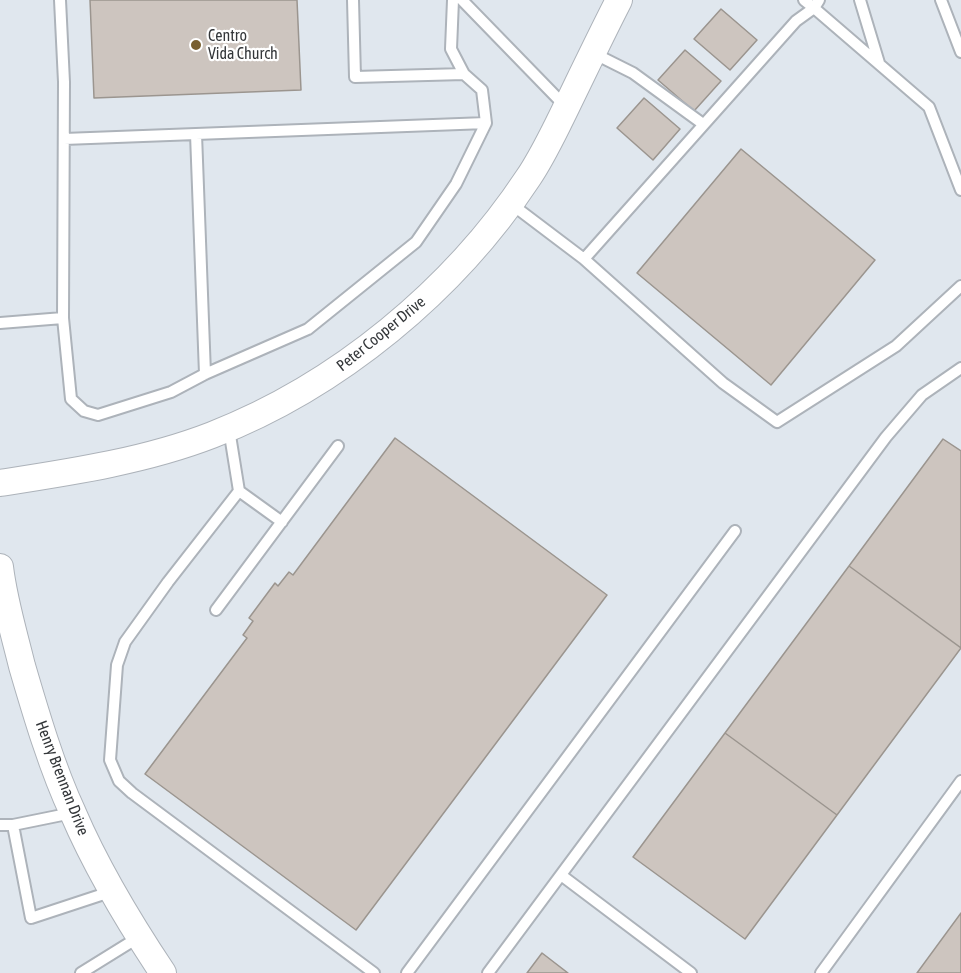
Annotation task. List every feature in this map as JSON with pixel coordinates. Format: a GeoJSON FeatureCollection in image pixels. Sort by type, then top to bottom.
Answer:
{"type":"FeatureCollection","features":[{"type":"Feature","properties":{"kind":"street","name":"Peter Cooper Drive"},"geometry":{"type":"LineString","coordinates":[[0,483],[87,470],[210,436],[258,416],[317,384],[364,351],[420,302],[489,233],[529,177],[619,0]]}},
{"type":"Feature","properties":{"kind":"street","name":"Henry Brennan Drive"},"geometry":{"type":"LineString","coordinates":[[0,567],[9,616],[29,690],[72,813],[139,937],[163,973]]}},
{"type":"Feature","properties":{"kind":"lane"},"geometry":{"type":"LineString","coordinates":[[60,0],[64,139],[63,318],[71,399],[84,411],[98,415],[171,393],[205,374],[308,329],[417,242],[456,184],[486,123],[482,90],[464,74],[452,49],[453,0]]}},
{"type":"Feature","properties":{"kind":"lane"},"geometry":{"type":"LineString","coordinates":[[353,0],[355,77],[464,74]]}},
{"type":"Feature","properties":{"kind":"lane"},"geometry":{"type":"LineString","coordinates":[[462,0],[566,107]]}},
{"type":"Feature","properties":{"kind":"lane"},"geometry":{"type":"LineString","coordinates":[[804,0],[817,4],[879,64],[929,106],[961,190]]}},
{"type":"Feature","properties":{"kind":"lane"},"geometry":{"type":"LineString","coordinates":[[860,0],[879,64]]}},
{"type":"Feature","properties":{"kind":"lane"},"geometry":{"type":"LineString","coordinates":[[941,0],[961,52]]}},
{"type":"Feature","properties":{"kind":"lane"},"geometry":{"type":"LineString","coordinates":[[584,259],[796,21],[817,4]]}},
{"type":"Feature","properties":{"kind":"lane"},"geometry":{"type":"LineString","coordinates":[[593,52],[633,73],[703,124]]}},
{"type":"Feature","properties":{"kind":"lane"},"geometry":{"type":"LineString","coordinates":[[64,139],[486,123]]}},
{"type":"Feature","properties":{"kind":"lane"},"geometry":{"type":"LineString","coordinates":[[196,134],[205,374]]}},
{"type":"Feature","properties":{"kind":"lane"},"geometry":{"type":"LineString","coordinates":[[510,203],[584,259],[723,383],[777,422],[896,346],[961,286]]}},
{"type":"Feature","properties":{"kind":"lane"},"geometry":{"type":"LineString","coordinates":[[0,323],[63,318]]}},
{"type":"Feature","properties":{"kind":"lane"},"geometry":{"type":"LineString","coordinates":[[488,973],[886,437],[922,395],[961,368]]}},
{"type":"Feature","properties":{"kind":"lane"},"geometry":{"type":"LineString","coordinates":[[229,428],[239,491],[282,522]]}},
{"type":"Feature","properties":{"kind":"lane"},"geometry":{"type":"LineString","coordinates":[[216,610],[338,446]]}},
{"type":"Feature","properties":{"kind":"lane"},"geometry":{"type":"LineString","coordinates":[[239,491],[168,582],[125,642],[117,665],[110,760],[119,781],[132,793],[374,973]]}},
{"type":"Feature","properties":{"kind":"lane"},"geometry":{"type":"LineString","coordinates":[[407,973],[735,531]]}},
{"type":"Feature","properties":{"kind":"lane"},"geometry":{"type":"LineString","coordinates":[[821,973],[961,781]]}},
{"type":"Feature","properties":{"kind":"lane"},"geometry":{"type":"LineString","coordinates":[[0,825],[13,825],[72,813]]}},
{"type":"Feature","properties":{"kind":"lane"},"geometry":{"type":"LineString","coordinates":[[13,825],[31,918],[113,891]]}},
{"type":"Feature","properties":{"kind":"lane"},"geometry":{"type":"LineString","coordinates":[[561,875],[691,973]]}},
{"type":"Feature","properties":{"kind":"lane"},"geometry":{"type":"LineString","coordinates":[[81,973],[139,937]]}},
{"type":"Feature","properties":{"kind":"building","name":"Centro Vida Church"},"geometry":{"type":"Polygon","coordinates":[[[90,0],[297,0],[301,90],[94,98],[90,0]]]}},
{"type":"Feature","properties":{"kind":"building"},"geometry":{"type":"Polygon","coordinates":[[[721,9],[757,40],[730,70],[694,39],[721,9]]]}},
{"type":"Feature","properties":{"kind":"building"},"geometry":{"type":"Polygon","coordinates":[[[685,50],[721,81],[694,111],[658,80],[685,50]]]}},
{"type":"Feature","properties":{"kind":"building"},"geometry":{"type":"Polygon","coordinates":[[[644,98],[680,129],[653,160],[617,128],[644,98]]]}},
{"type":"Feature","properties":{"kind":"building"},"geometry":{"type":"Polygon","coordinates":[[[741,149],[875,260],[771,385],[637,273],[741,149]]]}},
{"type":"Feature","properties":{"kind":"building"},"geometry":{"type":"Polygon","coordinates":[[[395,438],[607,595],[356,930],[145,774],[247,638],[243,635],[253,621],[249,618],[275,583],[278,586],[289,572],[293,575],[395,438]]]}},
{"type":"Feature","properties":{"kind":"building"},"geometry":{"type":"Polygon","coordinates":[[[943,439],[961,451],[961,648],[849,566],[943,439]]]}},
{"type":"Feature","properties":{"kind":"building"},"geometry":{"type":"Polygon","coordinates":[[[849,566],[961,648],[837,815],[725,733],[849,566]]]}},
{"type":"Feature","properties":{"kind":"building"},"geometry":{"type":"Polygon","coordinates":[[[725,733],[837,815],[745,939],[633,857],[725,733]]]}},
{"type":"Feature","properties":{"kind":"building"},"geometry":{"type":"Polygon","coordinates":[[[961,913],[961,973],[917,973],[961,913]]]}},
{"type":"Feature","properties":{"kind":"building"},"geometry":{"type":"Polygon","coordinates":[[[542,953],[568,973],[527,973],[542,953]]]}},
{"type":"Feature","properties":{"kind":"place","name":"Centro Vida Church"},"geometry":{"type":"Point","coordinates":[196,45]}}]}
